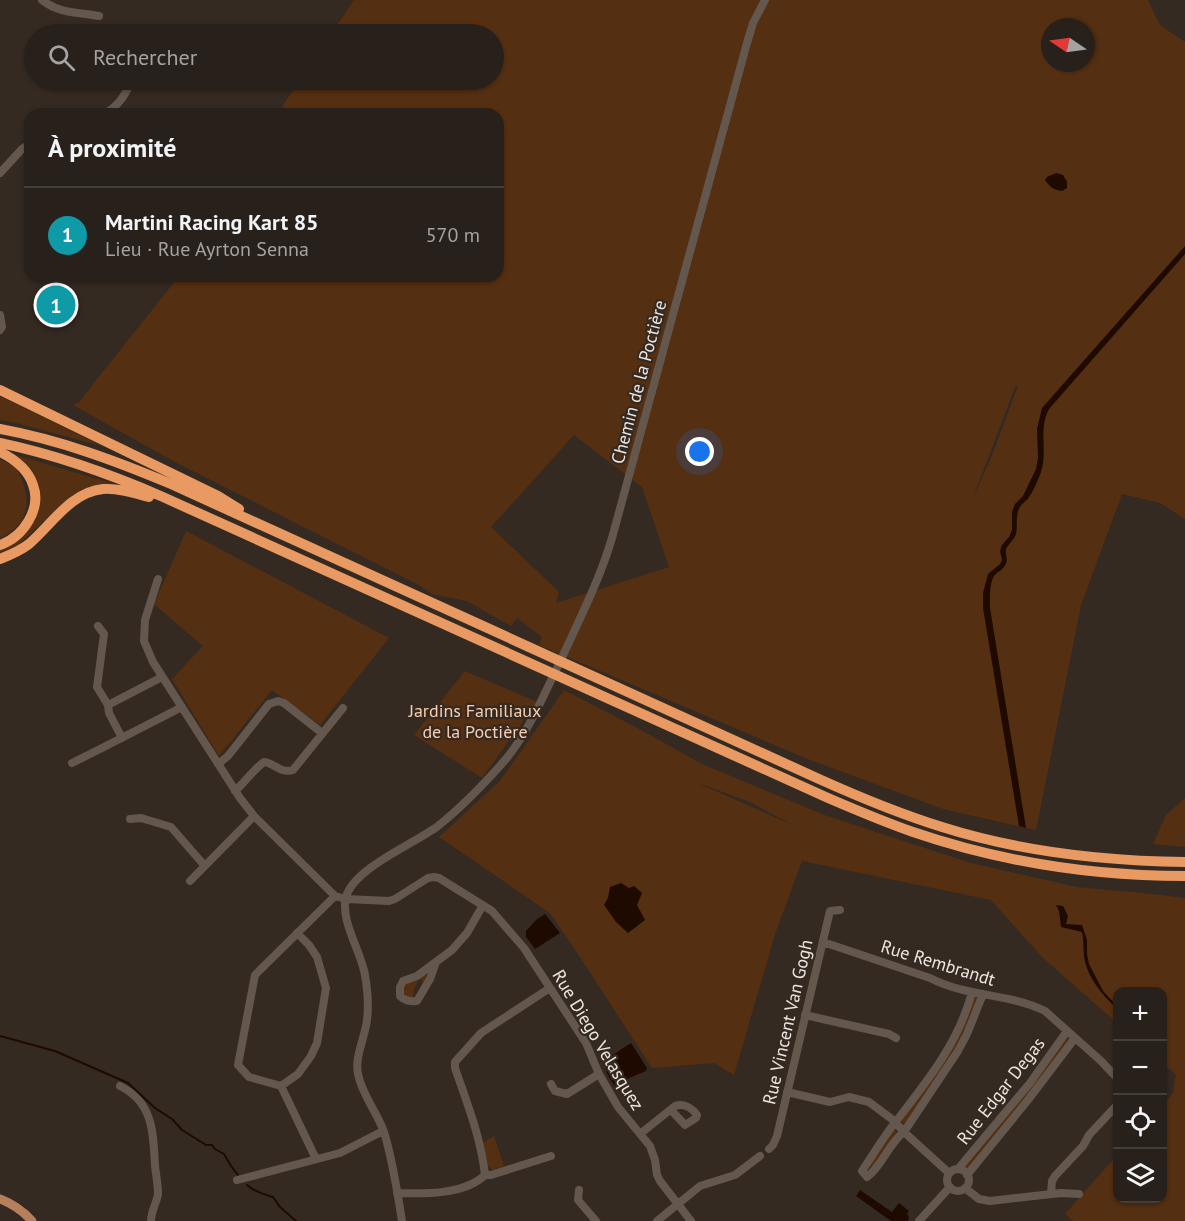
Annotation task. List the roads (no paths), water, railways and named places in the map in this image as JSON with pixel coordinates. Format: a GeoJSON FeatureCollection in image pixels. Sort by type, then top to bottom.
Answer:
{"type":"FeatureCollection","features":[{"type":"Feature","properties":{"kind":"highway"},"geometry":{"type":"LineString","coordinates":[[0,390],[218,496],[280,534]]}},
{"type":"Feature","properties":{"kind":"highway"},"geometry":{"type":"LineString","coordinates":[[0,429],[74,447],[171,484],[839,788],[906,815],[965,834],[1063,854],[1120,860],[1185,862]]}},
{"type":"Feature","properties":{"kind":"highway"},"geometry":{"type":"LineString","coordinates":[[0,443],[94,469],[188,507],[828,798],[912,832],[983,853],[1058,867],[1097,872],[1185,876]]}},
{"type":"Feature","properties":{"kind":"highway"},"geometry":{"type":"LineString","coordinates":[[0,452],[19,464],[27,474],[34,485],[35,500],[26,526],[7,543],[0,544]]}},
{"type":"Feature","properties":{"kind":"highway"},"geometry":{"type":"LineString","coordinates":[[0,559],[16,553],[28,544],[74,501],[101,489],[129,491],[188,507]]}},
{"type":"Feature","properties":{"kind":"highway"},"geometry":{"type":"LineString","coordinates":[[1120,860],[1185,855]]}},
{"type":"Feature","properties":{"kind":"highway"},"geometry":{"type":"LineString","coordinates":[[1157,876],[1185,882]]}},
{"type":"Feature","properties":{"kind":"main road"},"geometry":{"type":"LineString","coordinates":[[0,1199],[11,1203],[32,1221]]}},
{"type":"Feature","properties":{"kind":"street"},"geometry":{"type":"LineString","coordinates":[[42,0],[69,13],[99,16]]}},
{"type":"Feature","properties":{"kind":"street","name":"Chemin de la Poctière"},"geometry":{"type":"LineString","coordinates":[[346,899],[348,892],[363,874],[438,826],[479,789],[506,758],[531,720],[578,623],[604,562],[747,43],[753,23],[765,0]]}},
{"type":"Feature","properties":{"kind":"street"},"geometry":{"type":"LineString","coordinates":[[113,108],[119,104],[128,90]]}},
{"type":"Feature","properties":{"kind":"street"},"geometry":{"type":"LineString","coordinates":[[0,173],[24,148]]}},
{"type":"Feature","properties":{"kind":"street"},"geometry":{"type":"LineString","coordinates":[[0,315],[2,327],[0,330]]}},
{"type":"Feature","properties":{"kind":"street"},"geometry":{"type":"LineString","coordinates":[[158,579],[145,620],[144,640],[153,662],[235,791],[254,816],[335,896],[346,899],[344,914],[364,967],[368,996],[367,1019],[358,1059],[358,1075],[383,1131],[402,1221]]}},
{"type":"Feature","properties":{"kind":"street"},"geometry":{"type":"LineString","coordinates":[[98,626],[104,634],[97,687],[108,705],[109,713],[122,738]]}},
{"type":"Feature","properties":{"kind":"street"},"geometry":{"type":"LineString","coordinates":[[108,705],[162,677]]}},
{"type":"Feature","properties":{"kind":"street"},"geometry":{"type":"LineString","coordinates":[[218,764],[228,756],[269,704],[278,701],[284,703],[322,733]]}},
{"type":"Feature","properties":{"kind":"street"},"geometry":{"type":"LineString","coordinates":[[72,763],[182,707]]}},
{"type":"Feature","properties":{"kind":"street"},"geometry":{"type":"LineString","coordinates":[[235,791],[264,762],[270,763],[281,771],[293,770],[343,708]]}},
{"type":"Feature","properties":{"kind":"street"},"geometry":{"type":"LineString","coordinates":[[190,881],[254,816]]}},
{"type":"Feature","properties":{"kind":"street"},"geometry":{"type":"LineString","coordinates":[[130,819],[141,818],[171,827],[204,865]]}},
{"type":"Feature","properties":{"kind":"street","name":"Rue Diego Velasquez"},"geometry":{"type":"LineString","coordinates":[[346,899],[389,901],[428,878],[434,877],[496,914],[524,948],[586,1043],[599,1074],[618,1107],[650,1146],[660,1181],[691,1221]]}},
{"type":"Feature","properties":{"kind":"street"},"geometry":{"type":"LineString","coordinates":[[316,1160],[281,1086],[249,1077],[238,1065],[255,975],[335,896]]}},
{"type":"Feature","properties":{"kind":"street"},"geometry":{"type":"LineString","coordinates":[[436,962],[430,979],[417,1000],[412,1002],[400,996],[403,981],[417,976],[452,950],[467,933],[483,905]]}},
{"type":"Feature","properties":{"kind":"street","name":"Rue Vincent Van Gogh"},"geometry":{"type":"LineString","coordinates":[[769,1149],[777,1136],[830,911],[840,910]]}},
{"type":"Feature","properties":{"kind":"street"},"geometry":{"type":"LineString","coordinates":[[281,1086],[298,1074],[317,1043],[326,988],[317,957],[297,933]]}},
{"type":"Feature","properties":{"kind":"street","name":"Rue Rembrandt"},"geometry":{"type":"LineString","coordinates":[[823,942],[930,978],[941,984],[1018,1000],[1035,1006],[1045,1011],[1113,1073]]}},
{"type":"Feature","properties":{"kind":"street"},"geometry":{"type":"LineString","coordinates":[[485,1175],[484,1159],[477,1130],[455,1068],[455,1062],[481,1033],[550,988]]}},
{"type":"Feature","properties":{"kind":"street"},"geometry":{"type":"LineString","coordinates":[[972,992],[956,1034],[941,1061],[862,1171],[867,1177],[875,1171],[897,1138],[904,1132],[958,1051],[983,994]]}},
{"type":"Feature","properties":{"kind":"street"},"geometry":{"type":"LineString","coordinates":[[805,1015],[889,1034],[896,1038]]}},
{"type":"Feature","properties":{"kind":"street","name":"Rue Edgar Degas"},"geometry":{"type":"LineString","coordinates":[[958,1169],[1071,1035]]}},
{"type":"Feature","properties":{"kind":"street","name":"Rue Edgar Degas"},"geometry":{"type":"LineString","coordinates":[[967,1175],[1028,1100],[1071,1035]]}},
{"type":"Feature","properties":{"kind":"street"},"geometry":{"type":"LineString","coordinates":[[551,1084],[555,1091],[567,1094],[599,1074]]}},
{"type":"Feature","properties":{"kind":"street"},"geometry":{"type":"LineString","coordinates":[[120,1086],[136,1096],[150,1121],[158,1195],[150,1221]]}},
{"type":"Feature","properties":{"kind":"street"},"geometry":{"type":"LineString","coordinates":[[787,1092],[830,1102],[849,1097],[869,1102],[892,1120],[949,1173]]}},
{"type":"Feature","properties":{"kind":"street"},"geometry":{"type":"LineString","coordinates":[[1051,1194],[1052,1181],[1055,1176],[1113,1109]]}},
{"type":"Feature","properties":{"kind":"street"},"geometry":{"type":"LineString","coordinates":[[640,1134],[671,1110]]}},
{"type":"Feature","properties":{"kind":"street"},"geometry":{"type":"LineString","coordinates":[[237,1180],[340,1153],[383,1131]]}},
{"type":"Feature","properties":{"kind":"street"},"geometry":{"type":"LineString","coordinates":[[397,1193],[449,1192],[479,1181],[485,1175],[551,1156]]}},
{"type":"Feature","properties":{"kind":"street"},"geometry":{"type":"LineString","coordinates":[[657,1221],[699,1186],[735,1175],[760,1156]]}},
{"type":"Feature","properties":{"kind":"street"},"geometry":{"type":"LineString","coordinates":[[958,1169],[967,1175],[968,1182],[965,1188],[959,1191],[950,1187],[947,1181],[949,1173],[958,1169]]}},
{"type":"Feature","properties":{"kind":"street"},"geometry":{"type":"LineString","coordinates":[[919,1221],[950,1187]]}},
{"type":"Feature","properties":{"kind":"street"},"geometry":{"type":"LineString","coordinates":[[965,1188],[980,1199],[990,1201],[1061,1193],[1079,1194]]}},
{"type":"Feature","properties":{"kind":"street"},"geometry":{"type":"LineString","coordinates":[[579,1190],[578,1200],[596,1221]]}},
{"type":"Feature","properties":{"kind":"waterway"},"geometry":{"type":"LineString","coordinates":[[0,1036],[55,1051],[128,1083],[182,1130],[206,1145],[212,1145],[224,1154],[238,1175]]}},
{"type":"Feature","properties":{"kind":"waterway"},"geometry":{"type":"LineString","coordinates":[[247,1185],[273,1197],[280,1207],[296,1221]]}},
{"type":"Feature","properties":{"kind":"place","name":"Martini Racing Kart 85"},"geometry":{"type":"Point","coordinates":[56,305]}},
{"type":"Feature","properties":{"kind":"park label","name":"Jardins Familiaux de la Poctière"},"geometry":{"type":"Point","coordinates":[475,721]}}]}
